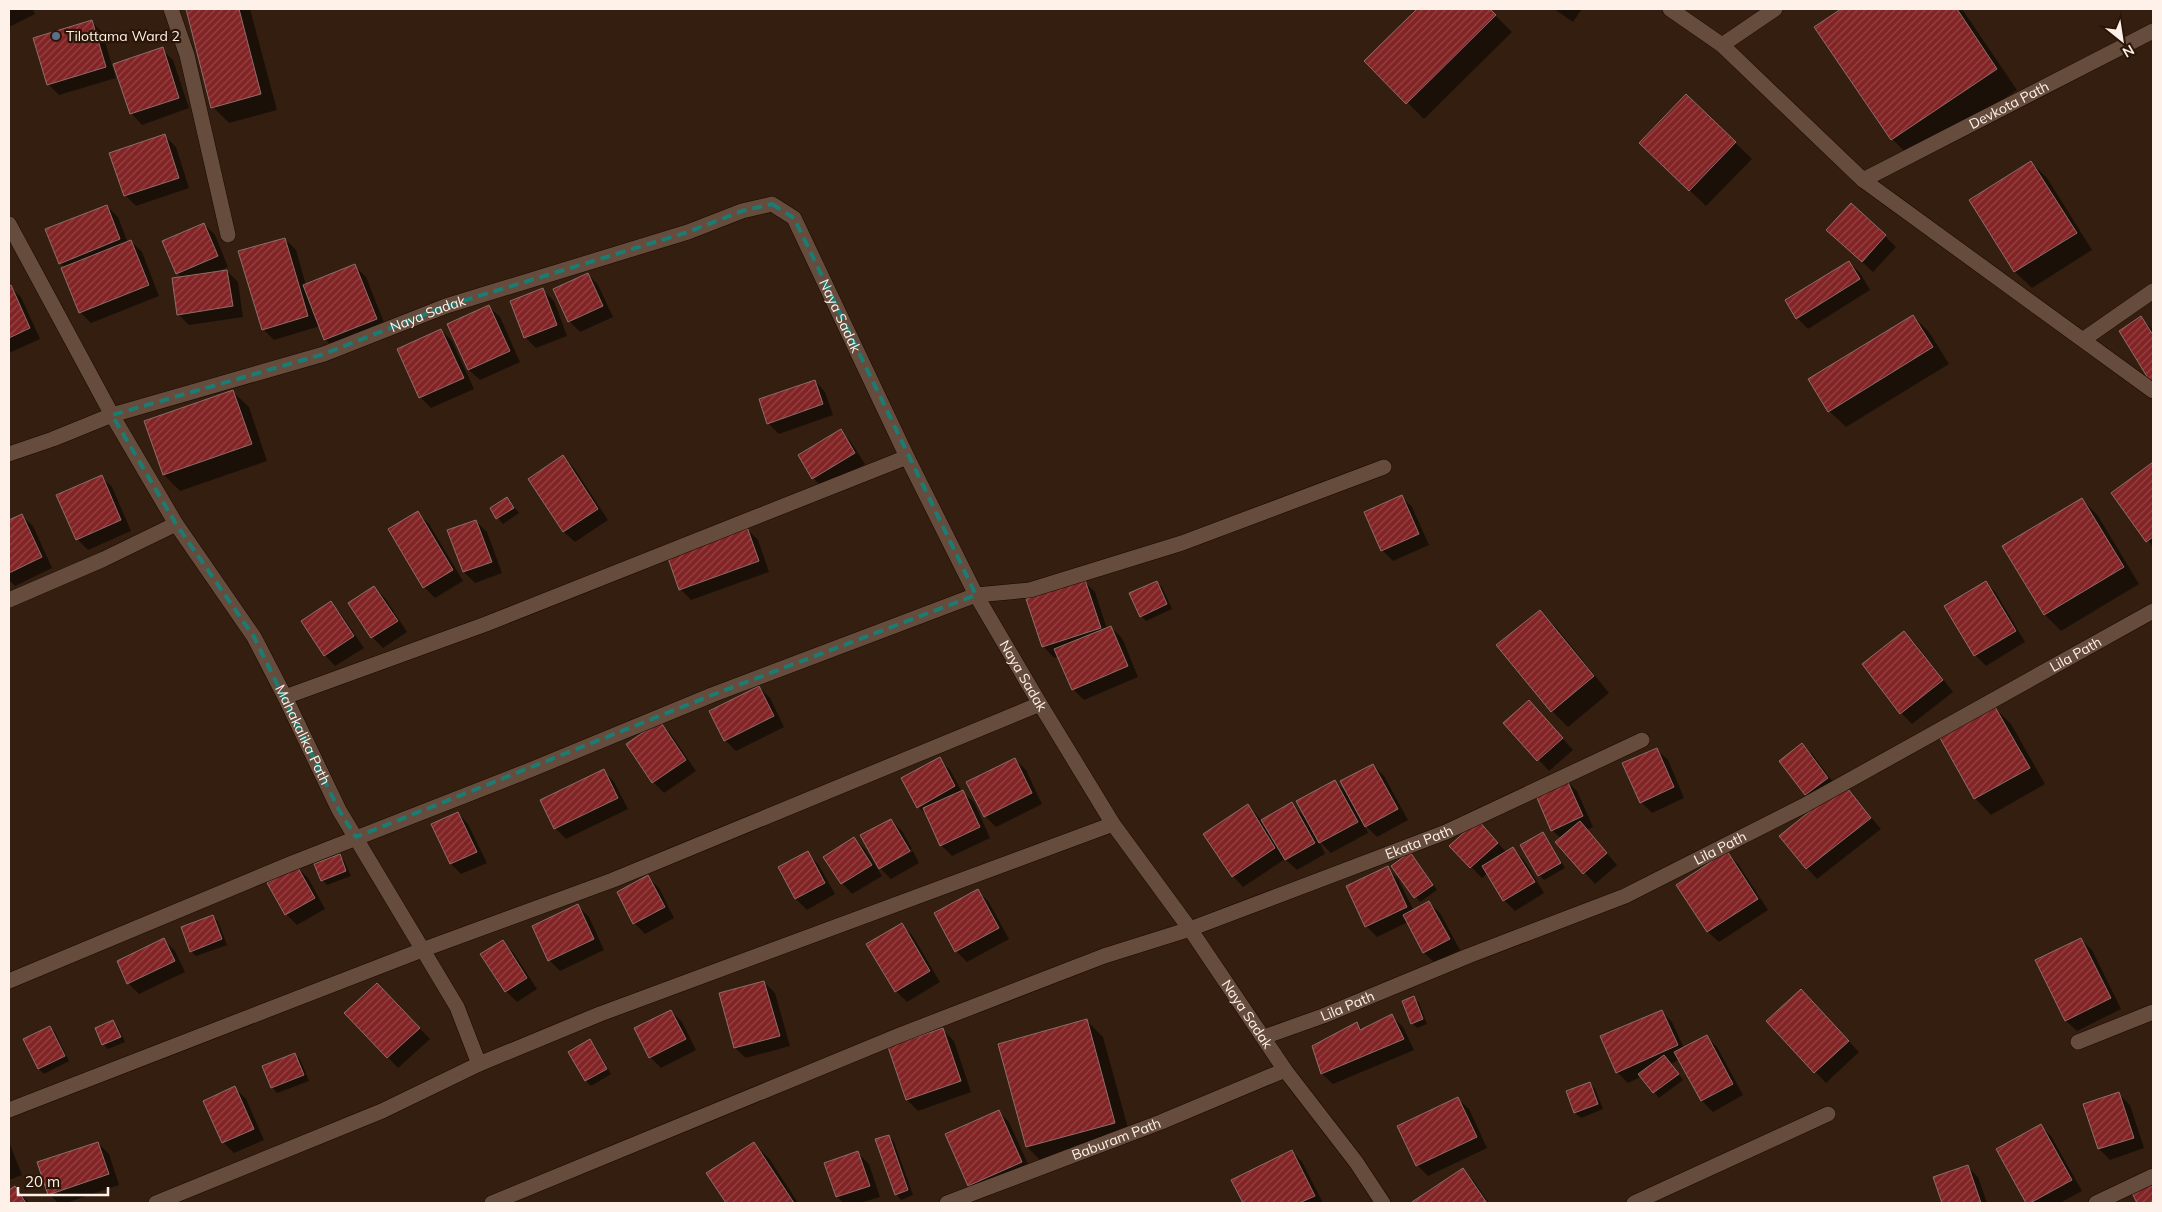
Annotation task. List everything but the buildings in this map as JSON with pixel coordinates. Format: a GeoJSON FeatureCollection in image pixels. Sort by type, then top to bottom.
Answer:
{"type":"FeatureCollection","features":[{"type":"Feature","properties":{"kind":"street"},"geometry":{"type":"LineString","coordinates":[[171,9],[187,54],[228,235]]}},
{"type":"Feature","properties":{"kind":"street"},"geometry":{"type":"LineString","coordinates":[[1670,9],[1722,45],[1863,180],[2153,391]]}},
{"type":"Feature","properties":{"kind":"street"},"geometry":{"type":"LineString","coordinates":[[1722,45],[1776,9]]}},
{"type":"Feature","properties":{"kind":"street","name":"Devkota Path"},"geometry":{"type":"LineString","coordinates":[[1863,180],[2153,31]]}},
{"type":"Feature","properties":{"kind":"street","name":"Naya Sadak"},"geometry":{"type":"LineString","coordinates":[[9,454],[53,439],[112,414],[324,354],[446,306],[688,232],[742,211],[772,204],[794,218],[906,456],[976,595],[1113,824],[1190,929],[1285,1070],[1356,1162],[1383,1203]]}},
{"type":"Feature","properties":{"kind":"street"},"geometry":{"type":"LineString","coordinates":[[9,224],[112,414]]}},
{"type":"Feature","properties":{"kind":"street"},"geometry":{"type":"LineString","coordinates":[[2084,339],[2153,291]]}},
{"type":"Feature","properties":{"kind":"street","name":"Mahakalika Path"},"geometry":{"type":"LineString","coordinates":[[112,414],[176,524],[254,637],[339,810],[457,1006],[479,1064]]}},
{"type":"Feature","properties":{"kind":"street"},"geometry":{"type":"LineString","coordinates":[[285,697],[486,624],[906,456]]}},
{"type":"Feature","properties":{"kind":"street"},"geometry":{"type":"LineString","coordinates":[[9,981],[356,837],[530,770],[712,695],[976,595],[1030,590],[1182,543],[1384,467]]}},
{"type":"Feature","properties":{"kind":"street"},"geometry":{"type":"LineString","coordinates":[[9,600],[104,559],[176,524]]}},
{"type":"Feature","properties":{"kind":"street","name":"Lila Path"},"geometry":{"type":"LineString","coordinates":[[1264,1037],[1323,1016],[1468,956],[1625,896],[1803,806],[2153,611]]}},
{"type":"Feature","properties":{"kind":"street"},"geometry":{"type":"LineString","coordinates":[[9,1110],[422,950],[613,880],[1040,704]]}},
{"type":"Feature","properties":{"kind":"street","name":"Ekata Path"},"geometry":{"type":"LineString","coordinates":[[492,1203],[900,1035],[1104,956],[1190,929],[1446,832],[1642,740]]}},
{"type":"Feature","properties":{"kind":"street"},"geometry":{"type":"LineString","coordinates":[[156,1203],[382,1111],[479,1064],[600,1014],[1113,824]]}},
{"type":"Feature","properties":{"kind":"street"},"geometry":{"type":"LineString","coordinates":[[2078,1042],[2153,1012]]}},
{"type":"Feature","properties":{"kind":"street","name":"Baburam Path"},"geometry":{"type":"LineString","coordinates":[[947,1203],[1161,1122],[1285,1070]]}},
{"type":"Feature","properties":{"kind":"street"},"geometry":{"type":"LineString","coordinates":[[1634,1203],[1828,1114]]}},
{"type":"Feature","properties":{"kind":"street"},"geometry":{"type":"LineString","coordinates":[[2096,1203],[2153,1176]]}},
{"type":"Feature","properties":{"kind":"highlighted area"},"geometry":{"type":"Polygon","coordinates":[[[772,204],[794,218],[976,595],[712,695],[356,837],[339,810],[254,637],[176,524],[112,415],[324,354],[446,306],[688,232],[742,211],[772,204]]]}},
{"type":"Feature","properties":{"kind":"place","name":"Tilottama Ward 2"},"geometry":{"type":"Point","coordinates":[56,36]}}]}
